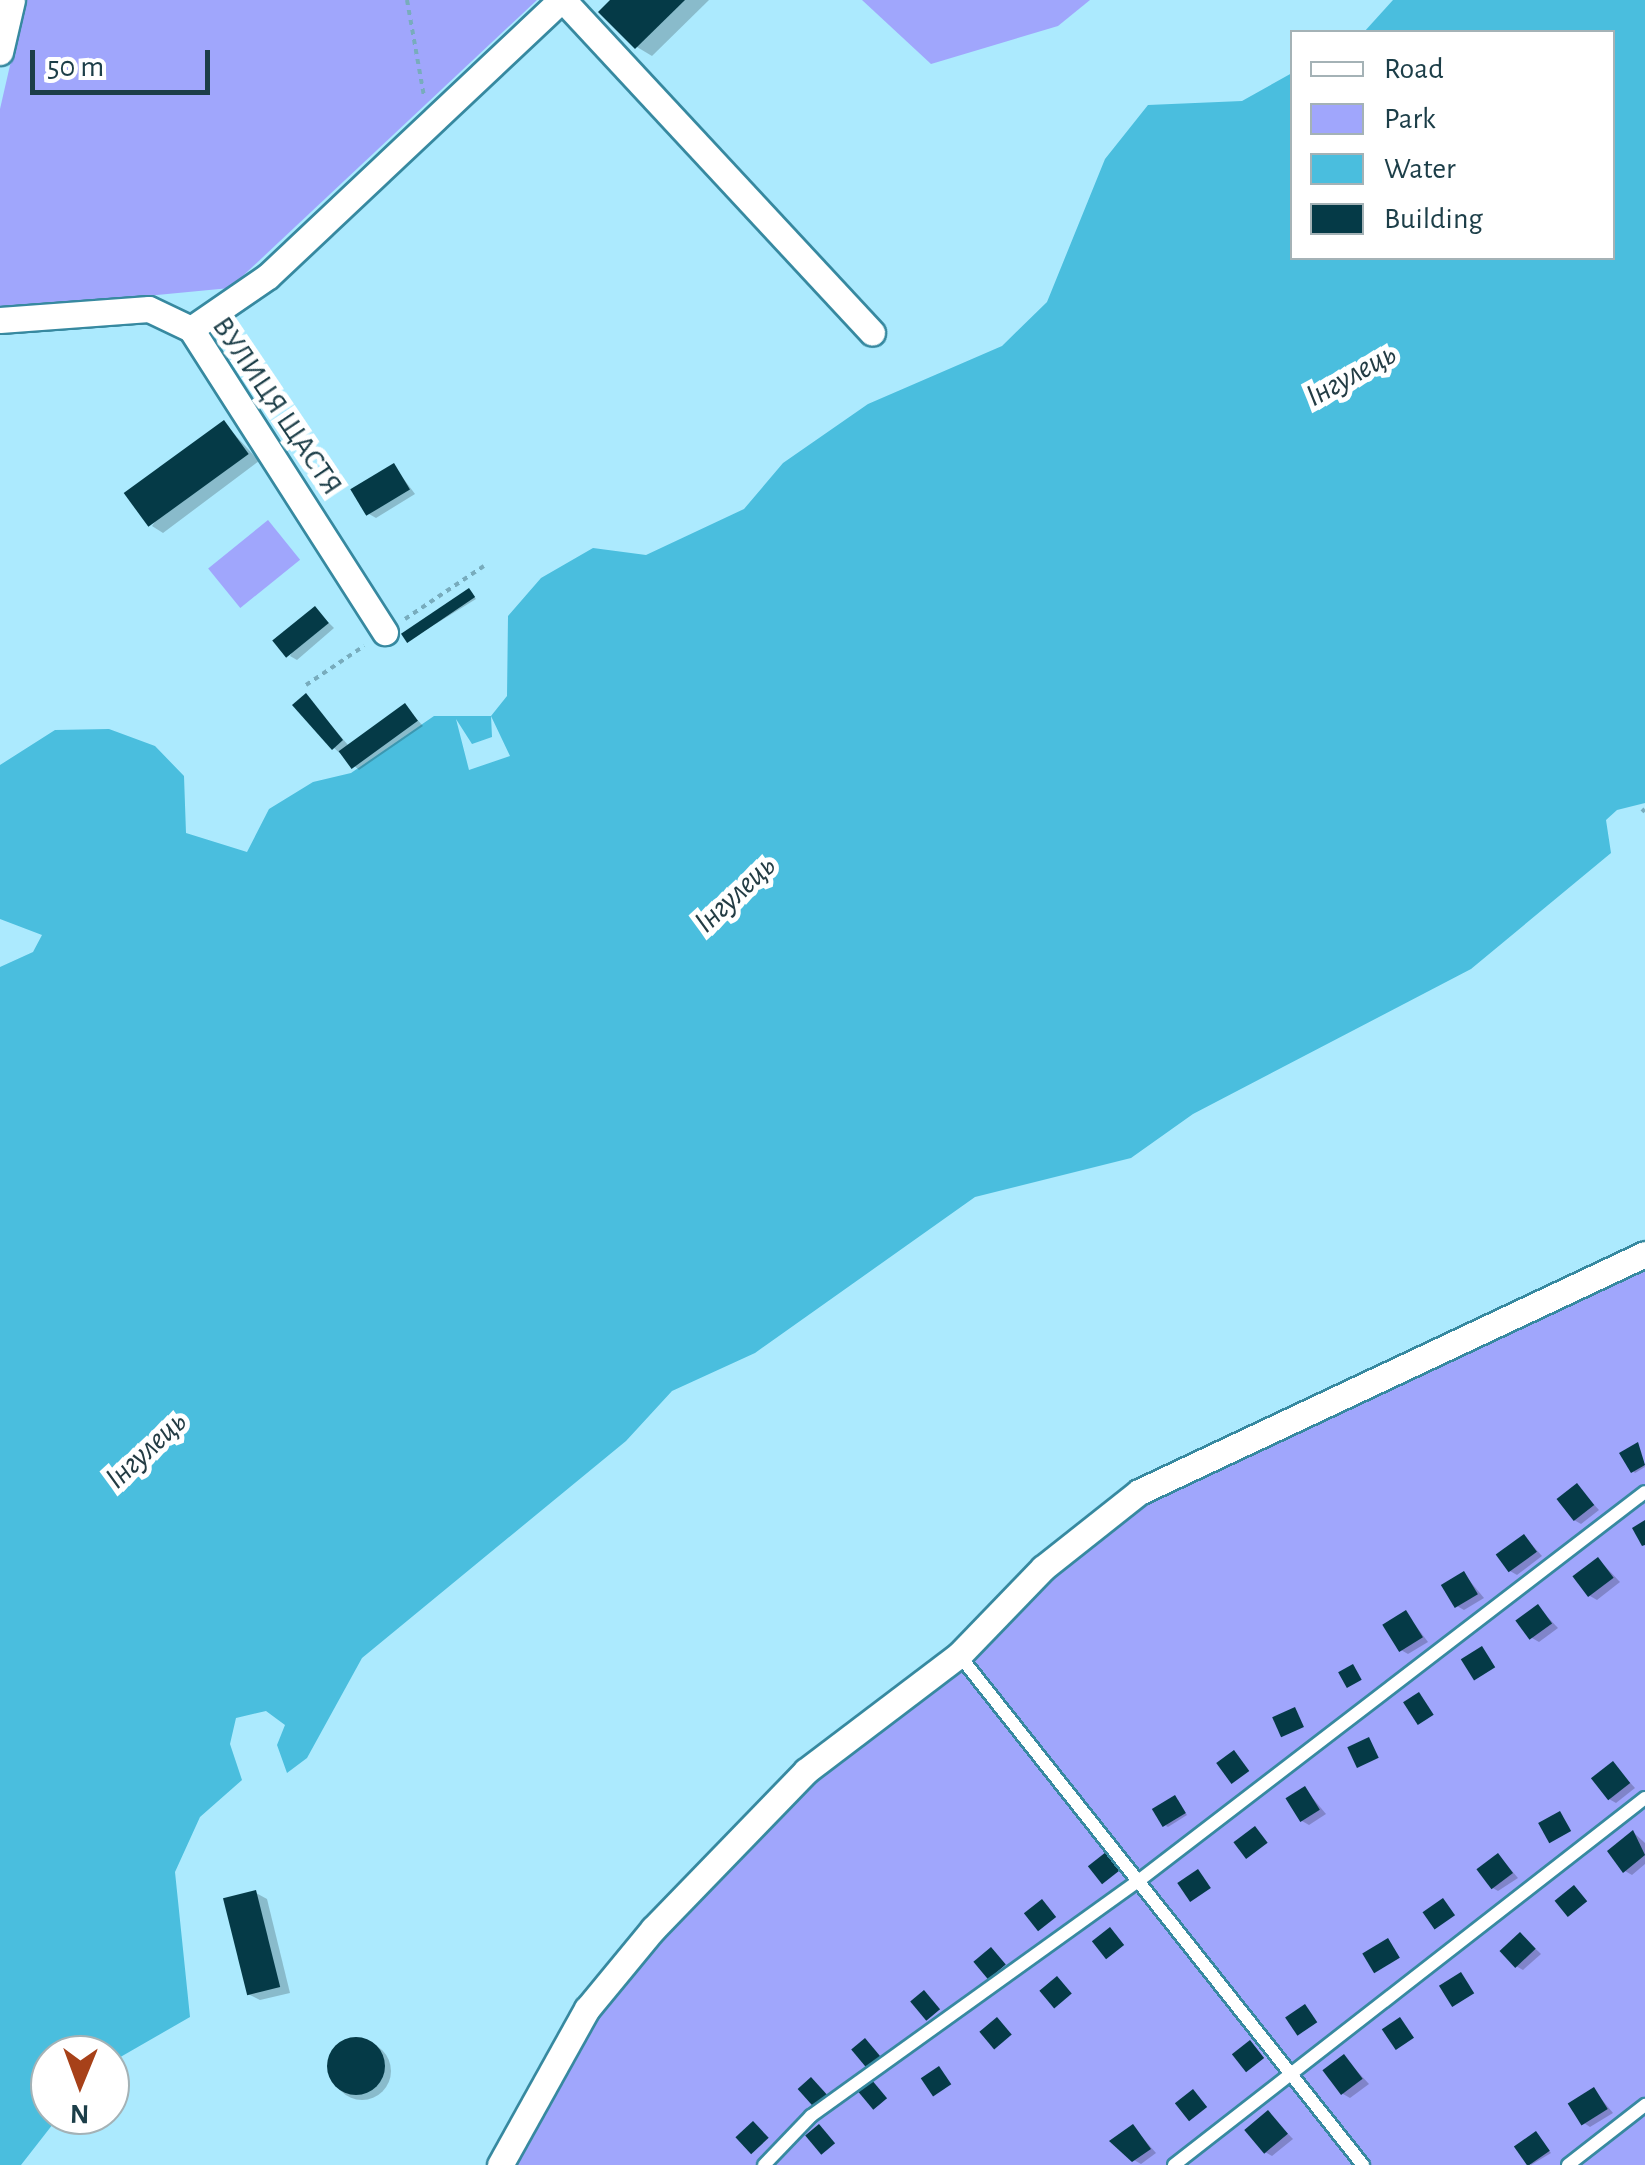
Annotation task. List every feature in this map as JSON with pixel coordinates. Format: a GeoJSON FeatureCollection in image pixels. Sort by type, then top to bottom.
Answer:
{"type":"FeatureCollection","features":[{"type":"Feature","properties":{"kind":"street"},"geometry":{"type":"LineString","coordinates":[[0,52],[12,0]]}},
{"type":"Feature","properties":{"kind":"street"},"geometry":{"type":"LineString","coordinates":[[192,328],[268,276],[562,0],[872,332]]}},
{"type":"Feature","properties":{"kind":"street","name":"ВУЛИЦЯ ЩАСТЯ"},"geometry":{"type":"LineString","coordinates":[[0,320],[132,308],[192,328],[386,632]]}},
{"type":"Feature","properties":{"kind":"street"},"geometry":{"type":"LineString","coordinates":[[500,2165],[587,2010],[654,1929],[806,1771],[959,1655],[1044,1568],[1139,1492],[1645,1254]]}},
{"type":"Feature","properties":{"kind":"lane"},"geometry":{"type":"LineString","coordinates":[[764,2165],[811,2116],[1141,1878],[1645,1492]]}},
{"type":"Feature","properties":{"kind":"lane"},"geometry":{"type":"LineString","coordinates":[[959,1655],[1141,1878],[1363,2165]]}},
{"type":"Feature","properties":{"kind":"lane"},"geometry":{"type":"LineString","coordinates":[[1174,2165],[1645,1798]]}},
{"type":"Feature","properties":{"kind":"lane"},"geometry":{"type":"LineString","coordinates":[[1568,2165],[1645,2106]]}},
{"type":"Feature","properties":{"kind":"path"},"geometry":{"type":"LineString","coordinates":[[407,0],[429,125]]}},
{"type":"Feature","properties":{"kind":"green space"},"geometry":{"type":"Polygon","coordinates":[[[25,0],[537,0],[230,288],[0,310],[0,109],[25,0]]]}},
{"type":"Feature","properties":{"kind":"green space"},"geometry":{"type":"Polygon","coordinates":[[[862,0],[1090,0],[1058,26],[931,64],[862,0]]]}},
{"type":"Feature","properties":{"kind":"green space"},"geometry":{"type":"Polygon","coordinates":[[[268,520],[300,560],[240,608],[208,568],[268,520]]]}},
{"type":"Feature","properties":{"kind":"green space"},"geometry":{"type":"Polygon","coordinates":[[[1645,1254],[1645,2165],[500,2165],[587,2009],[806,1771],[1139,1492],[1645,1254]]]}},
{"type":"Feature","properties":{"kind":"water","name":"Інгулець"},"geometry":{"type":"Polygon","coordinates":[[[1393,0],[1645,0],[1645,803],[1617,810],[1606,820],[1611,853],[1471,969],[1193,1114],[1131,1158],[975,1197],[755,1353],[672,1391],[626,1441],[362,1658],[307,1758],[287,1773],[277,1745],[285,1725],[266,1711],[236,1718],[230,1744],[242,1780],[200,1817],[175,1872],[190,2017],[130,2052],[130,2035],[30,2035],[30,2135],[44,2135],[21,2165],[0,2165],[0,967],[33,952],[42,935],[0,919],[0,765],[55,730],[109,729],[155,746],[184,776],[186,833],[247,852],[269,809],[313,782],[351,773],[434,716],[491,716],[507,696],[508,616],[541,578],[593,548],[646,555],[744,509],[783,463],[868,404],[1002,346],[1047,302],[1105,159],[1148,105],[1242,101],[1290,74],[1290,260],[1615,260],[1615,30],[1366,30],[1393,0]]]}},
{"type":"Feature","properties":{"kind":"pier"},"geometry":{"type":"Polygon","coordinates":[[[491,716],[510,756],[469,770],[456,719],[472,744],[492,737],[491,716]]]}},
{"type":"Feature","properties":{"kind":"building"},"geometry":{"type":"Polygon","coordinates":[[[610,0],[685,0],[635,49],[598,12],[610,0]]]}},
{"type":"Feature","properties":{"kind":"building"},"geometry":{"type":"Polygon","coordinates":[[[224,420],[249,454],[148,527],[124,493],[224,420]]]}},
{"type":"Feature","properties":{"kind":"building"},"geometry":{"type":"Polygon","coordinates":[[[394,463],[410,490],[366,516],[350,489],[394,463]]]}},
{"type":"Feature","properties":{"kind":"building"},"geometry":{"type":"Polygon","coordinates":[[[469,588],[475,597],[407,643],[401,634],[469,588]]]}},
{"type":"Feature","properties":{"kind":"building"},"geometry":{"type":"Polygon","coordinates":[[[315,606],[329,623],[286,658],[272,641],[315,606]]]}},
{"type":"Feature","properties":{"kind":"building"},"geometry":{"type":"Polygon","coordinates":[[[306,693],[343,740],[332,750],[292,705],[306,693]]]}},
{"type":"Feature","properties":{"kind":"building"},"geometry":{"type":"Polygon","coordinates":[[[405,703],[418,721],[352,769],[339,751],[405,703]]]}},
{"type":"Feature","properties":{"kind":"building"},"geometry":{"type":"Polygon","coordinates":[[[1638,1442],[1645,1465],[1631,1473],[1619,1453],[1638,1442]]]}},
{"type":"Feature","properties":{"kind":"building"},"geometry":{"type":"Polygon","coordinates":[[[1577,1483],[1594,1505],[1574,1521],[1557,1499],[1577,1483]]]}},
{"type":"Feature","properties":{"kind":"building"},"geometry":{"type":"Polygon","coordinates":[[[1645,1520],[1645,1545],[1642,1546],[1632,1528],[1645,1520]]]}},
{"type":"Feature","properties":{"kind":"building"},"geometry":{"type":"Polygon","coordinates":[[[1524,1534],[1537,1552],[1509,1572],[1496,1555],[1524,1534]]]}},
{"type":"Feature","properties":{"kind":"building"},"geometry":{"type":"Polygon","coordinates":[[[1598,1557],[1614,1578],[1588,1597],[1572,1576],[1598,1557]]]}},
{"type":"Feature","properties":{"kind":"building"},"geometry":{"type":"Polygon","coordinates":[[[1464,1571],[1478,1594],[1455,1608],[1441,1585],[1464,1571]]]}},
{"type":"Feature","properties":{"kind":"building"},"geometry":{"type":"Polygon","coordinates":[[[1538,1604],[1552,1623],[1529,1640],[1515,1620],[1538,1604]]]}},
{"type":"Feature","properties":{"kind":"building"},"geometry":{"type":"Polygon","coordinates":[[[1406,1610],[1423,1637],[1399,1652],[1382,1625],[1406,1610]]]}},
{"type":"Feature","properties":{"kind":"building"},"geometry":{"type":"Polygon","coordinates":[[[1482,1646],[1495,1667],[1474,1680],[1461,1659],[1482,1646]]]}},
{"type":"Feature","properties":{"kind":"building"},"geometry":{"type":"Polygon","coordinates":[[[1353,1664],[1362,1680],[1347,1688],[1338,1672],[1353,1664]]]}},
{"type":"Feature","properties":{"kind":"building"},"geometry":{"type":"Polygon","coordinates":[[[1419,1692],[1434,1715],[1418,1725],[1403,1702],[1419,1692]]]}},
{"type":"Feature","properties":{"kind":"building"},"geometry":{"type":"Polygon","coordinates":[[[1295,1707],[1304,1727],[1281,1737],[1272,1717],[1295,1707]]]}},
{"type":"Feature","properties":{"kind":"building"},"geometry":{"type":"Polygon","coordinates":[[[1369,1737],[1379,1758],[1357,1768],[1347,1747],[1369,1737]]]}},
{"type":"Feature","properties":{"kind":"building"},"geometry":{"type":"Polygon","coordinates":[[[1234,1750],[1249,1771],[1231,1784],[1216,1763],[1234,1750]]]}},
{"type":"Feature","properties":{"kind":"building"},"geometry":{"type":"Polygon","coordinates":[[[1613,1761],[1630,1783],[1608,1800],[1591,1778],[1613,1761]]]}},
{"type":"Feature","properties":{"kind":"building"},"geometry":{"type":"Polygon","coordinates":[[[1305,1786],[1320,1810],[1300,1822],[1285,1798],[1305,1786]]]}},
{"type":"Feature","properties":{"kind":"building"},"geometry":{"type":"Polygon","coordinates":[[[1175,1795],[1186,1813],[1163,1827],[1152,1809],[1175,1795]]]}},
{"type":"Feature","properties":{"kind":"building"},"geometry":{"type":"Polygon","coordinates":[[[1560,1811],[1571,1831],[1549,1843],[1538,1823],[1560,1811]]]}},
{"type":"Feature","properties":{"kind":"building"},"geometry":{"type":"Polygon","coordinates":[[[1255,1826],[1268,1843],[1246,1859],[1233,1842],[1255,1826]]]}},
{"type":"Feature","properties":{"kind":"building"},"geometry":{"type":"Polygon","coordinates":[[[1633,1830],[1645,1855],[1623,1873],[1607,1851],[1633,1830]]]}},
{"type":"Feature","properties":{"kind":"building"},"geometry":{"type":"Polygon","coordinates":[[[1106,1852],[1120,1870],[1102,1884],[1088,1866],[1106,1852]]]}},
{"type":"Feature","properties":{"kind":"building"},"geometry":{"type":"Polygon","coordinates":[[[1498,1853],[1513,1873],[1491,1889],[1476,1869],[1498,1853]]]}},
{"type":"Feature","properties":{"kind":"building"},"geometry":{"type":"Polygon","coordinates":[[[1198,1869],[1211,1888],[1190,1902],[1177,1883],[1198,1869]]]}},
{"type":"Feature","properties":{"kind":"building"},"geometry":{"type":"Polygon","coordinates":[[[1574,1885],[1587,1901],[1568,1917],[1555,1901],[1574,1885]]]}},
{"type":"Feature","properties":{"kind":"building"},"geometry":{"type":"Polygon","coordinates":[[[256,1890],[280,1987],[247,1995],[223,1898],[256,1890]]]}},
{"type":"Feature","properties":{"kind":"building"},"geometry":{"type":"Polygon","coordinates":[[[1443,1898],[1455,1915],[1435,1930],[1423,1912],[1443,1898]]]}},
{"type":"Feature","properties":{"kind":"building"},"geometry":{"type":"Polygon","coordinates":[[[1042,1899],[1056,1917],[1038,1931],[1024,1913],[1042,1899]]]}},
{"type":"Feature","properties":{"kind":"building"},"geometry":{"type":"Polygon","coordinates":[[[1110,1927],[1124,1945],[1106,1959],[1092,1941],[1110,1927]]]}},
{"type":"Feature","properties":{"kind":"building"},"geometry":{"type":"Polygon","coordinates":[[[1520,1932],[1536,1949],[1515,1968],[1500,1951],[1520,1932]]]}},
{"type":"Feature","properties":{"kind":"building"},"geometry":{"type":"Polygon","coordinates":[[[1388,1938],[1400,1958],[1374,1973],[1362,1953],[1388,1938]]]}},
{"type":"Feature","properties":{"kind":"building"},"geometry":{"type":"Polygon","coordinates":[[[991,1947],[1006,1965],[988,1979],[973,1962],[991,1947]]]}},
{"type":"Feature","properties":{"kind":"building"},"geometry":{"type":"Polygon","coordinates":[[[1461,1972],[1474,1993],[1452,2007],[1439,1986],[1461,1972]]]}},
{"type":"Feature","properties":{"kind":"building"},"geometry":{"type":"Polygon","coordinates":[[[1057,1976],[1072,1994],[1054,2008],[1039,1991],[1057,1976]]]}},
{"type":"Feature","properties":{"kind":"building"},"geometry":{"type":"Polygon","coordinates":[[[924,1990],[940,2009],[926,2021],[910,2002],[924,1990]]]}},
{"type":"Feature","properties":{"kind":"building"},"geometry":{"type":"Polygon","coordinates":[[[1305,2004],[1317,2022],[1297,2036],[1285,2017],[1305,2004]]]}},
{"type":"Feature","properties":{"kind":"building"},"geometry":{"type":"Polygon","coordinates":[[[997,2017],[1012,2035],[994,2049],[979,2032],[997,2017]]]}},
{"type":"Feature","properties":{"kind":"building"},"geometry":{"type":"Polygon","coordinates":[[[1400,2017],[1414,2038],[1396,2050],[1382,2029],[1400,2017]]]}},
{"type":"Feature","properties":{"kind":"building"},"geometry":{"type":"Polygon","coordinates":[[[356,2037],[377,2045],[385,2066],[377,2087],[356,2095],[335,2087],[327,2066],[335,2045],[356,2037]]]}},
{"type":"Feature","properties":{"kind":"building"},"geometry":{"type":"Polygon","coordinates":[[[865,2038],[881,2057],[867,2069],[851,2050],[865,2038]]]}},
{"type":"Feature","properties":{"kind":"building"},"geometry":{"type":"Polygon","coordinates":[[[1250,2040],[1264,2058],[1246,2072],[1232,2054],[1250,2040]]]}},
{"type":"Feature","properties":{"kind":"building"},"geometry":{"type":"Polygon","coordinates":[[[1344,2054],[1363,2079],[1341,2095],[1322,2070],[1344,2054]]]}},
{"type":"Feature","properties":{"kind":"building"},"geometry":{"type":"Polygon","coordinates":[[[939,2066],[951,2084],[933,2097],[921,2078],[939,2066]]]}},
{"type":"Feature","properties":{"kind":"building"},"geometry":{"type":"Polygon","coordinates":[[[811,2077],[827,2095],[814,2107],[798,2089],[811,2077]]]}},
{"type":"Feature","properties":{"kind":"building"},"geometry":{"type":"Polygon","coordinates":[[[871,2079],[887,2098],[873,2110],[857,2091],[871,2079]]]}},
{"type":"Feature","properties":{"kind":"building"},"geometry":{"type":"Polygon","coordinates":[[[1594,2087],[1608,2109],[1581,2125],[1568,2103],[1594,2087]]]}},
{"type":"Feature","properties":{"kind":"building"},"geometry":{"type":"Polygon","coordinates":[[[1193,2089],[1207,2107],[1189,2121],[1175,2103],[1193,2089]]]}},
{"type":"Feature","properties":{"kind":"building"},"geometry":{"type":"Polygon","coordinates":[[[1268,2110],[1288,2134],[1264,2154],[1244,2130],[1268,2110]]]}},
{"type":"Feature","properties":{"kind":"building"},"geometry":{"type":"Polygon","coordinates":[[[753,2121],[769,2138],[751,2154],[735,2137],[753,2121]]]}},
{"type":"Feature","properties":{"kind":"building"},"geometry":{"type":"Polygon","coordinates":[[[819,2124],[835,2143],[821,2155],[805,2136],[819,2124]]]}},
{"type":"Feature","properties":{"kind":"building"},"geometry":{"type":"Polygon","coordinates":[[[1133,2124],[1151,2149],[1132,2162],[1109,2141],[1133,2124]]]}},
{"type":"Feature","properties":{"kind":"building"},"geometry":{"type":"Polygon","coordinates":[[[1536,2131],[1550,2151],[1527,2165],[1514,2146],[1536,2131]]]}}]}
